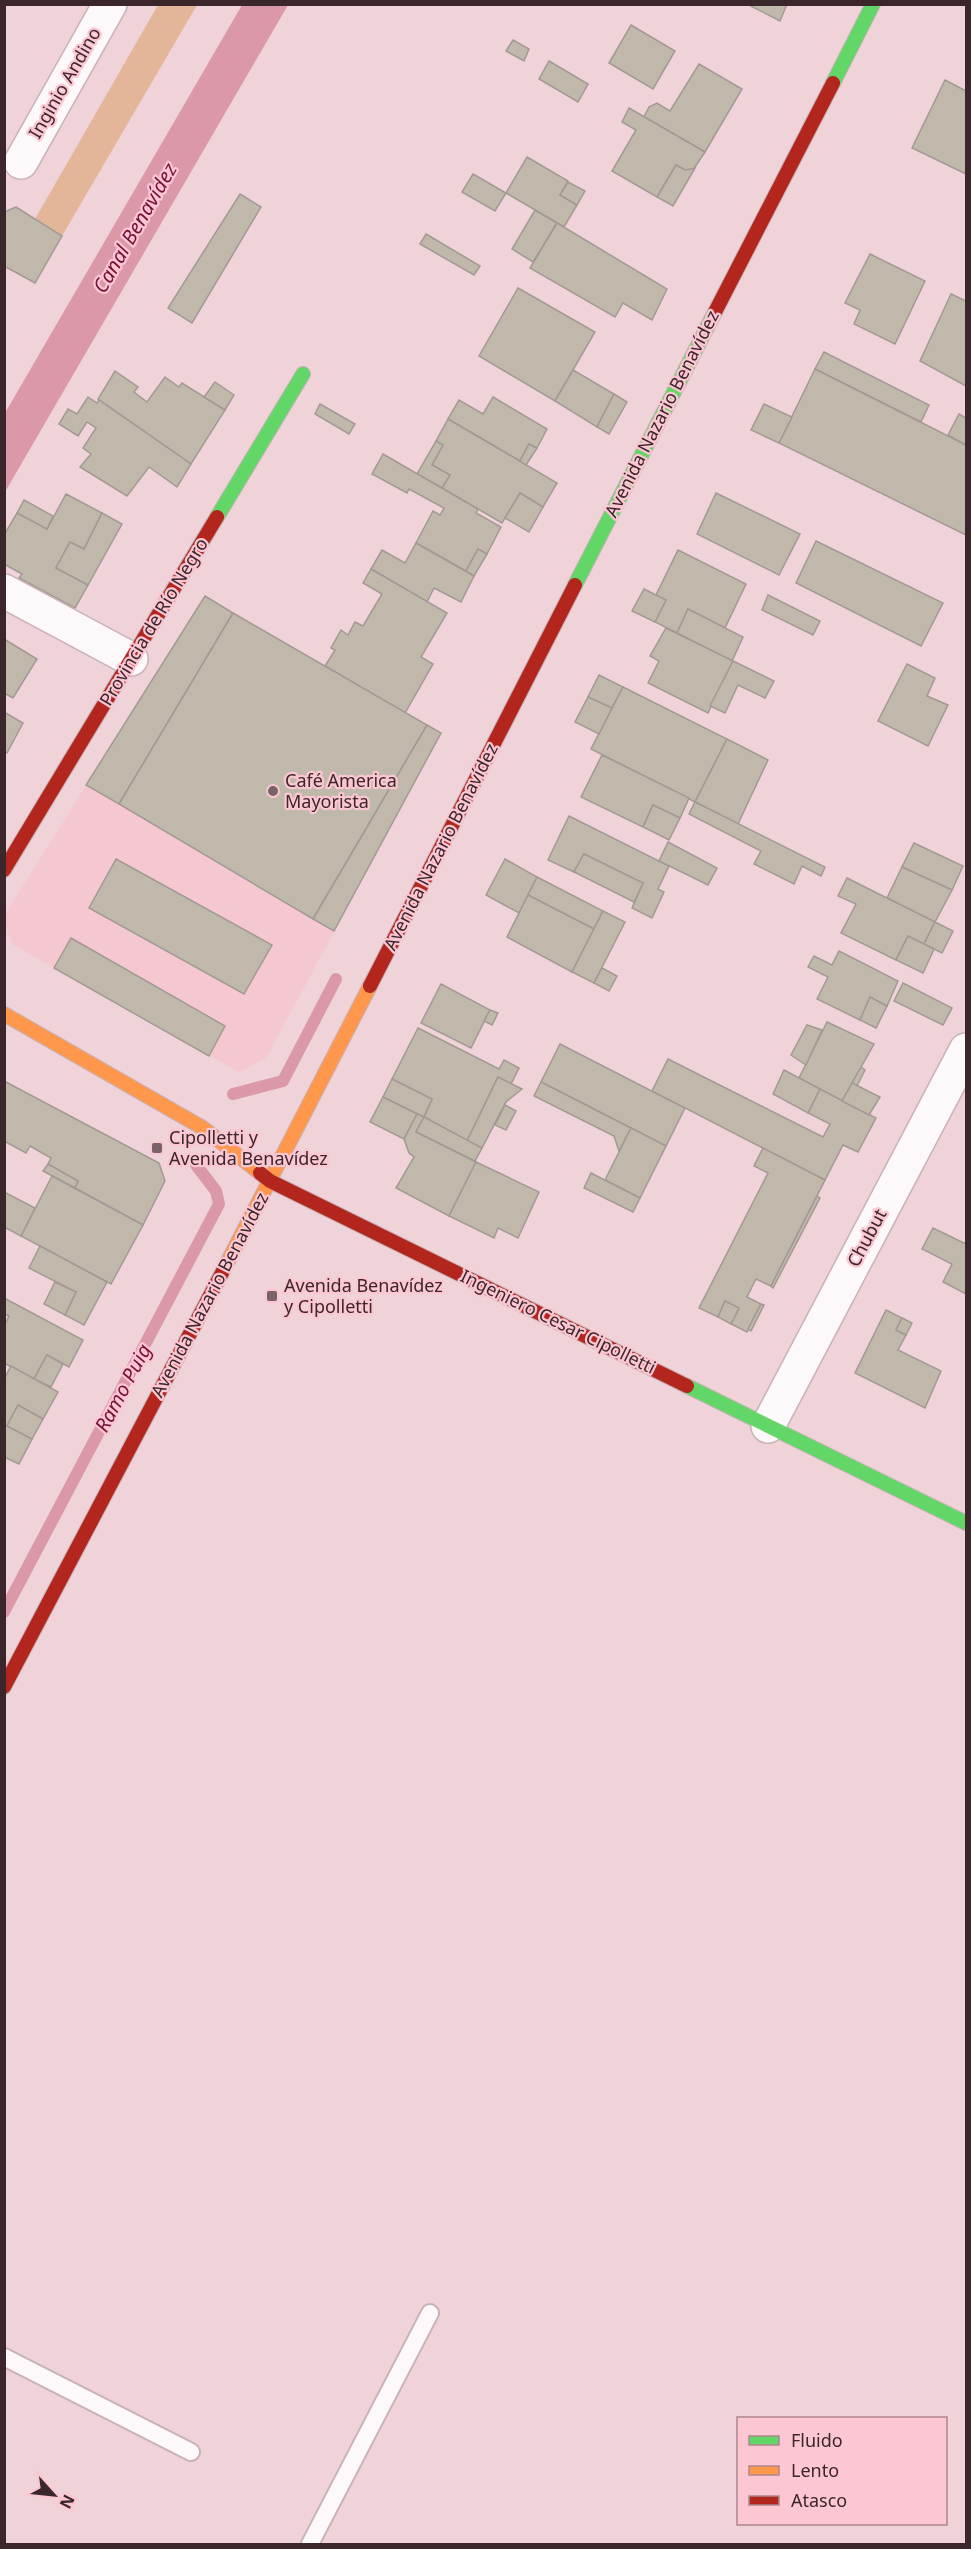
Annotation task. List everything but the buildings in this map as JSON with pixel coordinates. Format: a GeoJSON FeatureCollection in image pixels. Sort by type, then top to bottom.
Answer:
{"type":"FeatureCollection","features":[{"type":"Feature","properties":{"kind":"main road","name":"Avenida Nazario Benavídez"},"geometry":{"type":"LineString","coordinates":[[4,1687],[270,1181],[873,4]]}},
{"type":"Feature","properties":{"kind":"main road","name":"Provincia de Río Negro"},"geometry":{"type":"LineString","coordinates":[[4,870],[303,374]]}},
{"type":"Feature","properties":{"kind":"main road","name":"Ingeniero Cesar Cipolletti"},"geometry":{"type":"LineString","coordinates":[[4,1014],[203,1128],[270,1181],[966,1523]]}},
{"type":"Feature","properties":{"kind":"street","name":"Inginio Andino"},"geometry":{"type":"LineString","coordinates":[[21,162],[110,4]]}},
{"type":"Feature","properties":{"kind":"street"},"geometry":{"type":"LineString","coordinates":[[4,591],[131,659]]}},
{"type":"Feature","properties":{"kind":"street","name":"Chubut"},"geometry":{"type":"LineString","coordinates":[[768,1426],[966,1050]]}},
{"type":"Feature","properties":{"kind":"lane"},"geometry":{"type":"LineString","coordinates":[[310,2544],[430,2313]]}},
{"type":"Feature","properties":{"kind":"lane"},"geometry":{"type":"LineString","coordinates":[[4,2356],[191,2452]]}},
{"type":"Feature","properties":{"kind":"shaded area"},"geometry":{"type":"Polygon","coordinates":[[[158,5],[197,5],[62,236],[35,219],[158,5]]]}},
{"type":"Feature","properties":{"kind":"shaded area"},"geometry":{"type":"Polygon","coordinates":[[[205,596],[441,733],[266,1058],[239,1072],[12,944],[4,916],[205,596]]]}},
{"type":"Feature","properties":{"kind":"water","name":"Canal Benavídez"},"geometry":{"type":"Polygon","coordinates":[[[242,5],[288,5],[5,492],[5,413],[242,5]]]}},
{"type":"Feature","properties":{"kind":"waterway","name":"Ramo Puig"},"geometry":{"type":"LineString","coordinates":[[233,1094],[283,1081],[336,979]]}},
{"type":"Feature","properties":{"kind":"waterway","name":"Ramo Puig"},"geometry":{"type":"LineString","coordinates":[[4,1612],[219,1204],[216,1191],[196,1165]]}},
{"type":"Feature","properties":{"kind":"traffic: fast"},"geometry":{"type":"LineString","coordinates":[[833,83],[873,4]]}},
{"type":"Feature","properties":{"kind":"traffic: fast"},"geometry":{"type":"LineString","coordinates":[[575,585],[715,312]]}},
{"type":"Feature","properties":{"kind":"traffic: fast"},"geometry":{"type":"LineString","coordinates":[[217,517],[303,374]]}},
{"type":"Feature","properties":{"kind":"traffic: fast"},"geometry":{"type":"LineString","coordinates":[[687,1386],[966,1523]]}},
{"type":"Feature","properties":{"kind":"traffic: slow"},"geometry":{"type":"LineString","coordinates":[[224,1269],[370,986]]}},
{"type":"Feature","properties":{"kind":"traffic: slow"},"geometry":{"type":"LineString","coordinates":[[4,1014],[203,1128],[260,1173]]}},
{"type":"Feature","properties":{"kind":"traffic: jam"},"geometry":{"type":"LineString","coordinates":[[715,312],[833,83]]}},
{"type":"Feature","properties":{"kind":"traffic: jam"},"geometry":{"type":"LineString","coordinates":[[4,870],[217,517]]}},
{"type":"Feature","properties":{"kind":"traffic: jam"},"geometry":{"type":"LineString","coordinates":[[370,986],[575,585]]}},
{"type":"Feature","properties":{"kind":"traffic: jam"},"geometry":{"type":"LineString","coordinates":[[260,1173],[270,1181],[687,1386]]}},
{"type":"Feature","properties":{"kind":"traffic: jam"},"geometry":{"type":"LineString","coordinates":[[4,1687],[224,1269]]}},
{"type":"Feature","properties":{"kind":"place","name":"Café America Mayorista"},"geometry":{"type":"Point","coordinates":[273,791]}},
{"type":"Feature","properties":{"kind":"place","name":"Cipolletti y Avenida Benavídez"},"geometry":{"type":"Point","coordinates":[157,1148]}},
{"type":"Feature","properties":{"kind":"place","name":"Avenida Benavídez y Cipolletti"},"geometry":{"type":"Point","coordinates":[272,1296]}}]}
